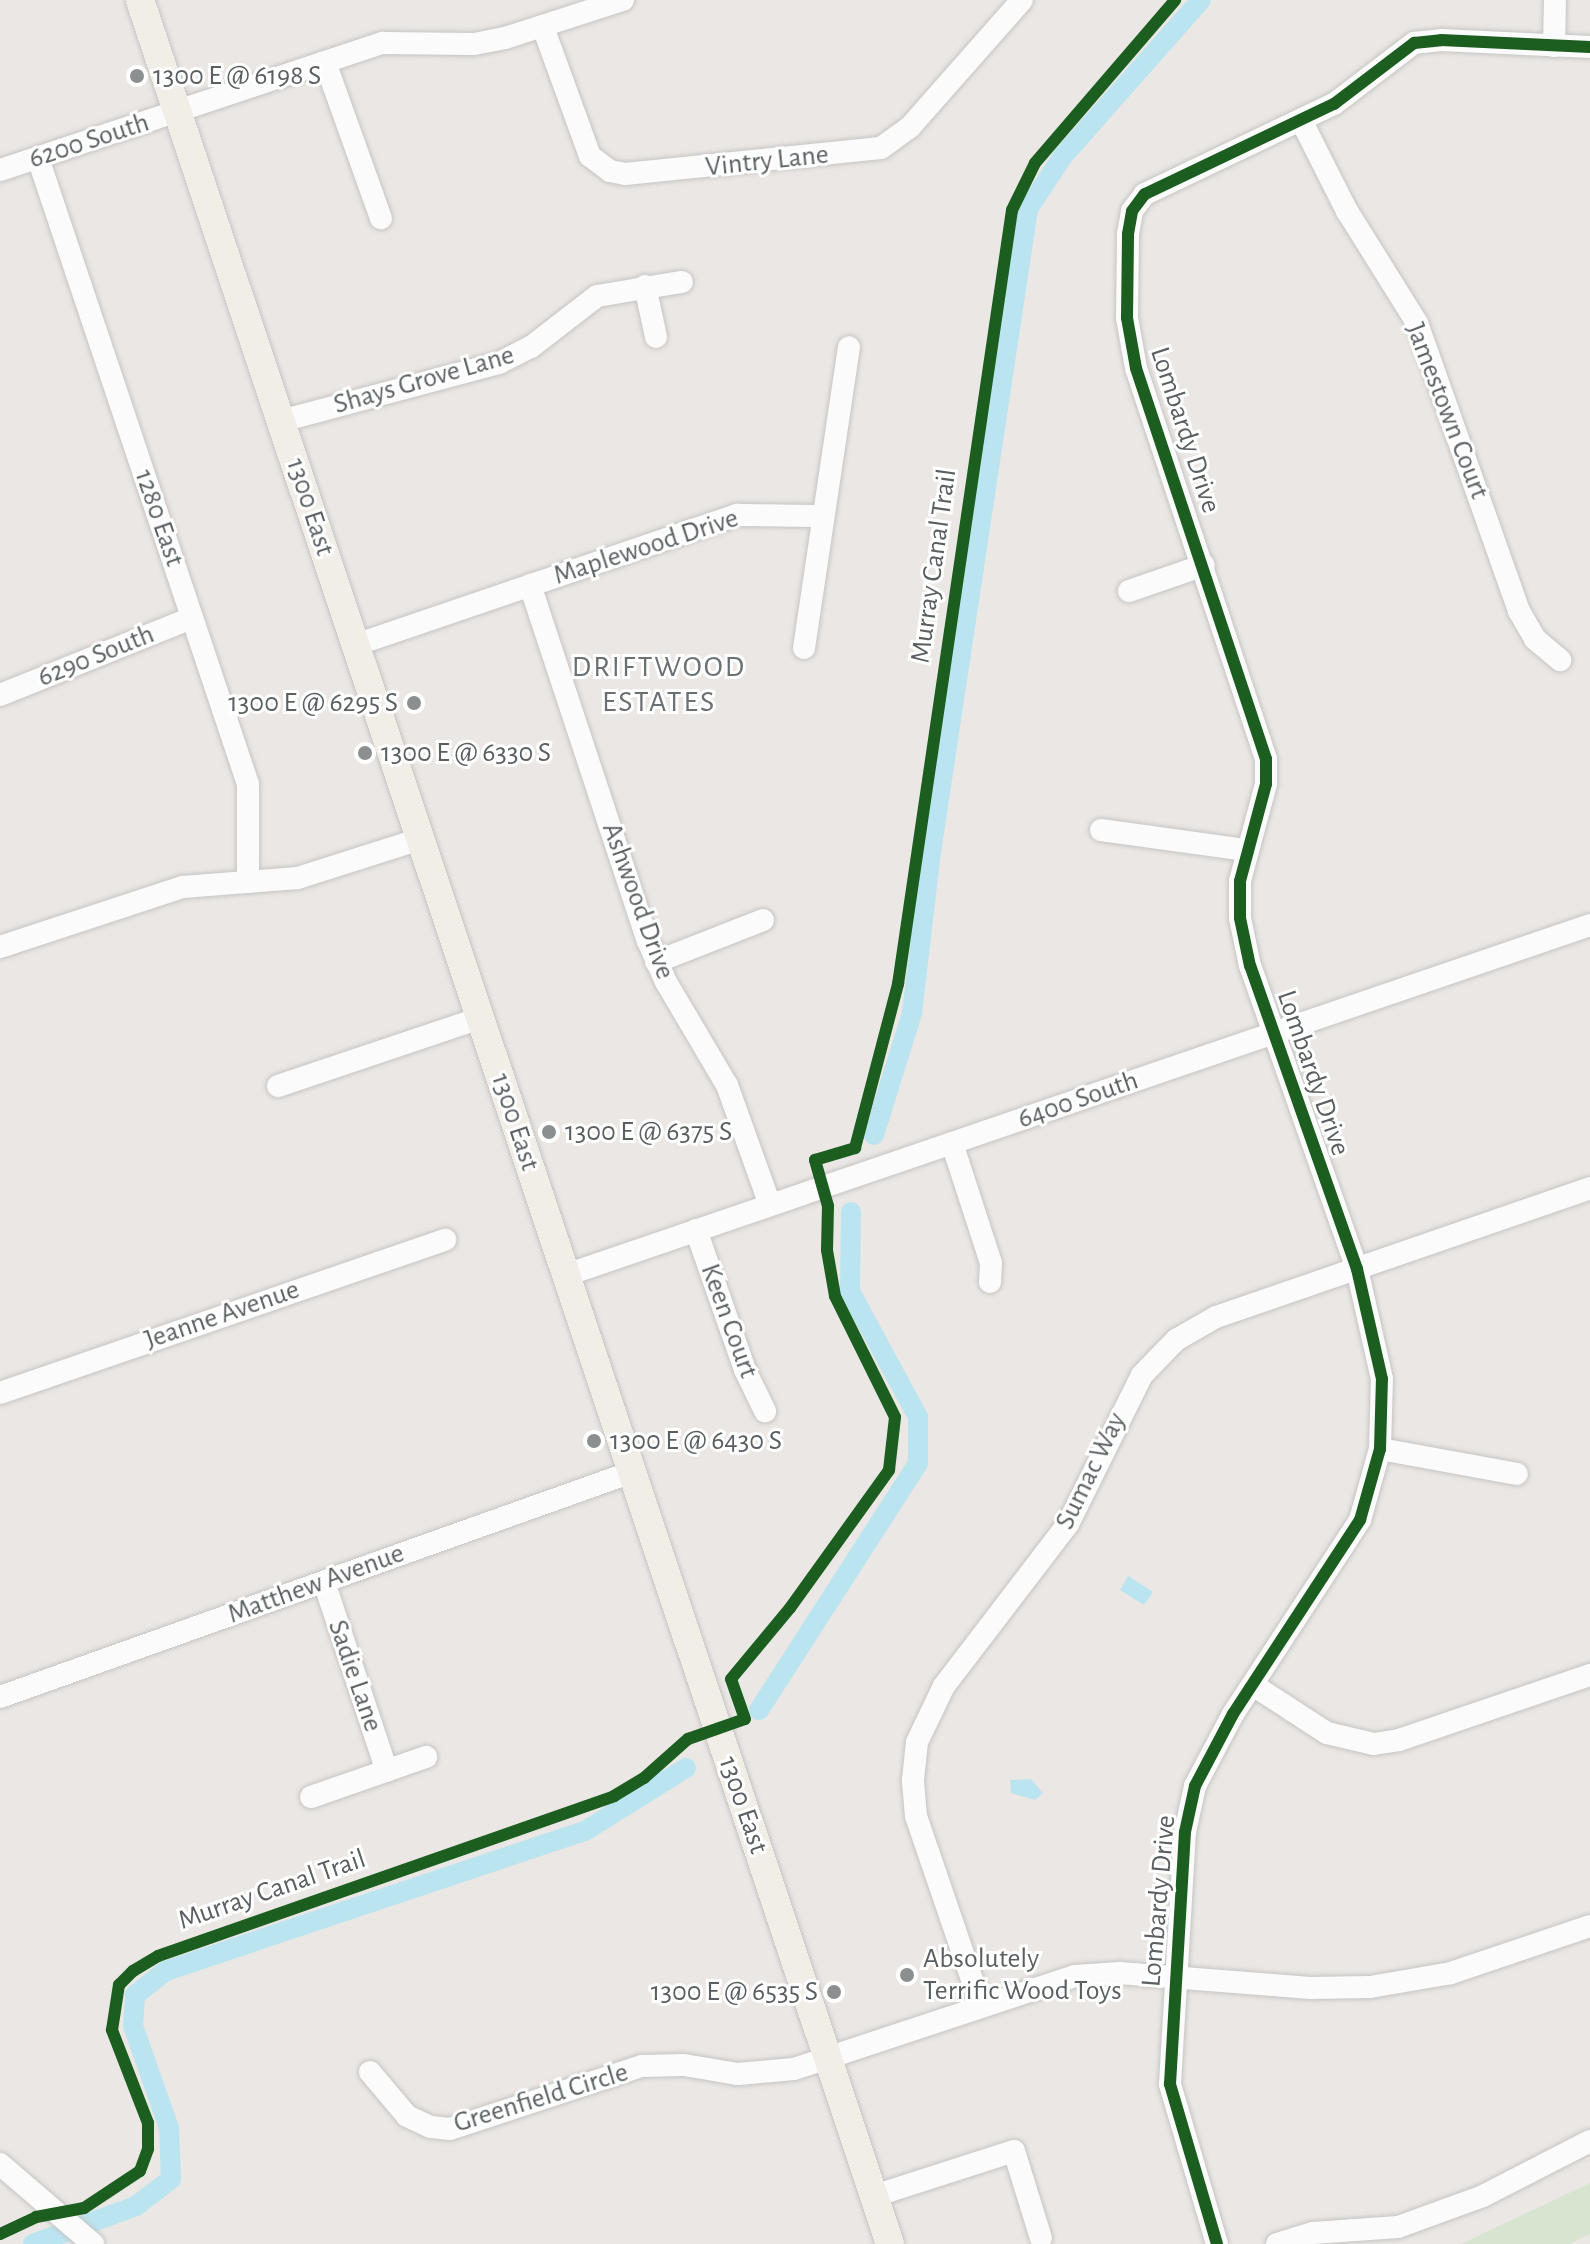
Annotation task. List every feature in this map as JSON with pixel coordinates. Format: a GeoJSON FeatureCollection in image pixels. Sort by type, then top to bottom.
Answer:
{"type":"FeatureCollection","features":[{"type":"Feature","properties":{"kind":"main road","name":"1300 East"},"geometry":{"type":"LineString","coordinates":[[140,0],[890,2244]]}},
{"type":"Feature","properties":{"kind":"street","name":"6200 South"},"geometry":{"type":"LineString","coordinates":[[0,170],[382,43],[474,44],[543,27],[623,0]]}},
{"type":"Feature","properties":{"kind":"street","name":"Vintry Lane"},"geometry":{"type":"LineString","coordinates":[[543,27],[585,146],[598,164],[625,174],[870,151],[892,144],[1022,0]]}},
{"type":"Feature","properties":{"kind":"street"},"geometry":{"type":"LineString","coordinates":[[1555,0],[1554,46],[1590,47]]}},
{"type":"Feature","properties":{"kind":"street","name":"Lombardy Drive"},"geometry":{"type":"LineString","coordinates":[[1217,2244],[1173,2106],[1175,1977],[1185,1832],[1195,1786],[1253,1685],[1360,1520],[1380,1449],[1382,1379],[1357,1269],[1273,1033],[1240,918],[1245,850],[1266,784],[1266,759],[1136,368],[1125,278],[1132,211],[1155,187],[1301,120],[1363,84],[1414,43],[1554,46]]}},
{"type":"Feature","properties":{"kind":"street"},"geometry":{"type":"LineString","coordinates":[[325,62],[381,218]]}},
{"type":"Feature","properties":{"kind":"street","name":"Jamestown Court"},"geometry":{"type":"LineString","coordinates":[[1301,120],[1347,211],[1417,323],[1519,611],[1535,639],[1560,660]]}},
{"type":"Feature","properties":{"kind":"street","name":"1280 East"},"geometry":{"type":"LineString","coordinates":[[38,158],[248,784],[248,882]]}},
{"type":"Feature","properties":{"kind":"street","name":"Shays Grove Lane"},"geometry":{"type":"LineString","coordinates":[[281,421],[499,363],[531,347],[597,296],[682,282]]}},
{"type":"Feature","properties":{"kind":"street"},"geometry":{"type":"LineString","coordinates":[[645,286],[656,337]]}},
{"type":"Feature","properties":{"kind":"street"},"geometry":{"type":"LineString","coordinates":[[804,648],[849,347]]}},
{"type":"Feature","properties":{"kind":"street","name":"Maplewood Drive"},"geometry":{"type":"LineString","coordinates":[[355,645],[737,515],[823,516]]}},
{"type":"Feature","properties":{"kind":"street"},"geometry":{"type":"LineString","coordinates":[[1129,591],[1204,565]]}},
{"type":"Feature","properties":{"kind":"street","name":"Ashwood Drive"},"geometry":{"type":"LineString","coordinates":[[530,585],[656,962],[727,1085],[770,1205]]}},
{"type":"Feature","properties":{"kind":"street","name":"6290 South"},"geometry":{"type":"LineString","coordinates":[[0,695],[192,618]]}},
{"type":"Feature","properties":{"kind":"street"},"geometry":{"type":"LineString","coordinates":[[1101,830],[1245,850]]}},
{"type":"Feature","properties":{"kind":"street"},"geometry":{"type":"LineString","coordinates":[[0,947],[183,887],[314,874],[420,839]]}},
{"type":"Feature","properties":{"kind":"street"},"geometry":{"type":"LineString","coordinates":[[656,962],[763,920]]}},
{"type":"Feature","properties":{"kind":"street","name":"6400 South"},"geometry":{"type":"LineString","coordinates":[[566,1275],[1590,925]]}},
{"type":"Feature","properties":{"kind":"street"},"geometry":{"type":"LineString","coordinates":[[278,1086],[480,1018]]}},
{"type":"Feature","properties":{"kind":"street"},"geometry":{"type":"LineString","coordinates":[[952,1143],[991,1263],[990,1282]]}},
{"type":"Feature","properties":{"kind":"street","name":"Sumac Way"},"geometry":{"type":"LineString","coordinates":[[981,2006],[916,1816],[914,1762],[933,1704],[1049,1553],[1085,1493],[1126,1401],[1157,1357],[1202,1324],[1590,1188]]}},
{"type":"Feature","properties":{"kind":"street","name":"Keen Court"},"geometry":{"type":"LineString","coordinates":[[696,1230],[745,1370],[765,1411]]}},
{"type":"Feature","properties":{"kind":"street","name":"Jeanne Avenue"},"geometry":{"type":"LineString","coordinates":[[0,1393],[445,1240]]}},
{"type":"Feature","properties":{"kind":"street"},"geometry":{"type":"LineString","coordinates":[[1380,1449],[1517,1474]]}},
{"type":"Feature","properties":{"kind":"street","name":"Matthew Avenue"},"geometry":{"type":"LineString","coordinates":[[0,1697],[632,1472]]}},
{"type":"Feature","properties":{"kind":"street","name":"Sadie Lane"},"geometry":{"type":"LineString","coordinates":[[324,1582],[387,1771]]}},
{"type":"Feature","properties":{"kind":"street"},"geometry":{"type":"LineString","coordinates":[[1253,1685],[1327,1733],[1374,1744],[1399,1740],[1590,1675]]}},
{"type":"Feature","properties":{"kind":"street"},"geometry":{"type":"LineString","coordinates":[[311,1797],[426,1757]]}},
{"type":"Feature","properties":{"kind":"street","name":"Greenfield Circle"},"geometry":{"type":"LineString","coordinates":[[370,2072],[407,2116],[431,2127],[450,2129],[642,2066],[684,2065],[761,2074],[828,2059],[1075,1976],[1175,1977],[1310,1988],[1398,1984],[1476,1966],[1590,1926]]}},
{"type":"Feature","properties":{"kind":"street"},"geometry":{"type":"LineString","coordinates":[[1277,2244],[1313,2233],[1398,2227],[1483,2196],[1590,2141]]}},
{"type":"Feature","properties":{"kind":"street"},"geometry":{"type":"LineString","coordinates":[[874,2196],[1014,2151],[1041,2238]]}},
{"type":"Feature","properties":{"kind":"street"},"geometry":{"type":"LineString","coordinates":[[0,2164],[90,2242]]}},
{"type":"Feature","properties":{"kind":"green space"},"geometry":{"type":"Polygon","coordinates":[[[1590,2183],[1590,2234],[1569,2244],[1461,2244],[1590,2183]]]}},
{"type":"Feature","properties":{"kind":"water"},"geometry":{"type":"Polygon","coordinates":[[[1128,1576],[1153,1592],[1144,1605],[1120,1590],[1128,1576]]]}},
{"type":"Feature","properties":{"kind":"water"},"geometry":{"type":"Polygon","coordinates":[[[1031,1779],[1043,1793],[1035,1800],[1011,1793],[1010,1780],[1031,1779]]]}},
{"type":"Feature","properties":{"kind":"waterway"},"geometry":{"type":"LineString","coordinates":[[874,1135],[912,1013],[931,852],[1028,209],[1063,156],[1201,0]]}},
{"type":"Feature","properties":{"kind":"waterway"},"geometry":{"type":"LineString","coordinates":[[759,1710],[918,1463],[918,1417],[850,1291],[851,1212]]}},
{"type":"Feature","properties":{"kind":"waterway"},"geometry":{"type":"LineString","coordinates":[[33,2244],[136,2206],[171,2179],[169,2128],[133,2026],[135,1995],[166,1971],[585,1831],[686,1768]]}},
{"type":"Feature","properties":{"kind":"cycle path","name":"Murray Canal Trail"},"geometry":{"type":"LineString","coordinates":[[0,2234],[36,2217],[84,2208],[140,2171],[148,2149],[148,2123],[112,2030],[119,1985],[133,1971],[158,1956],[614,1796],[644,1778],[688,1739],[745,1719],[731,1679],[790,1608],[889,1470],[895,1417],[835,1296],[827,1250],[828,1206],[815,1160],[855,1148],[898,984],[1012,210],[1035,163],[1175,0]]}},
{"type":"Feature","properties":{"kind":"cycle path"},"geometry":{"type":"LineString","coordinates":[[1217,2244],[1170,2084],[1185,1832],[1195,1786],[1233,1714],[1360,1520],[1380,1449],[1382,1379],[1357,1269],[1250,966],[1240,918],[1240,881],[1266,784],[1266,759],[1136,368],[1127,318],[1128,234],[1132,211],[1145,194],[1334,104],[1414,43],[1441,40],[1590,47]]}},
{"type":"Feature","properties":{"kind":"place","name":"1300 E @ 6198 S"},"geometry":{"type":"Point","coordinates":[137,76]}},
{"type":"Feature","properties":{"kind":"place","name":"1300 E @ 6295 S"},"geometry":{"type":"Point","coordinates":[414,703]}},
{"type":"Feature","properties":{"kind":"place","name":"1300 E @ 6330 S"},"geometry":{"type":"Point","coordinates":[365,753]}},
{"type":"Feature","properties":{"kind":"place","name":"1300 E @ 6375 S"},"geometry":{"type":"Point","coordinates":[549,1132]}},
{"type":"Feature","properties":{"kind":"place","name":"1300 E @ 6430 S"},"geometry":{"type":"Point","coordinates":[594,1441]}},
{"type":"Feature","properties":{"kind":"place","name":"Absolutely Terrific Wood Toys"},"geometry":{"type":"Point","coordinates":[907,1975]}},
{"type":"Feature","properties":{"kind":"place","name":"1300 E @ 6535 S"},"geometry":{"type":"Point","coordinates":[834,1992]}},
{"type":"Feature","properties":{"kind":"district","name":"DRIFTWOOD ESTATES"},"geometry":{"type":"Point","coordinates":[659,684]}}]}
